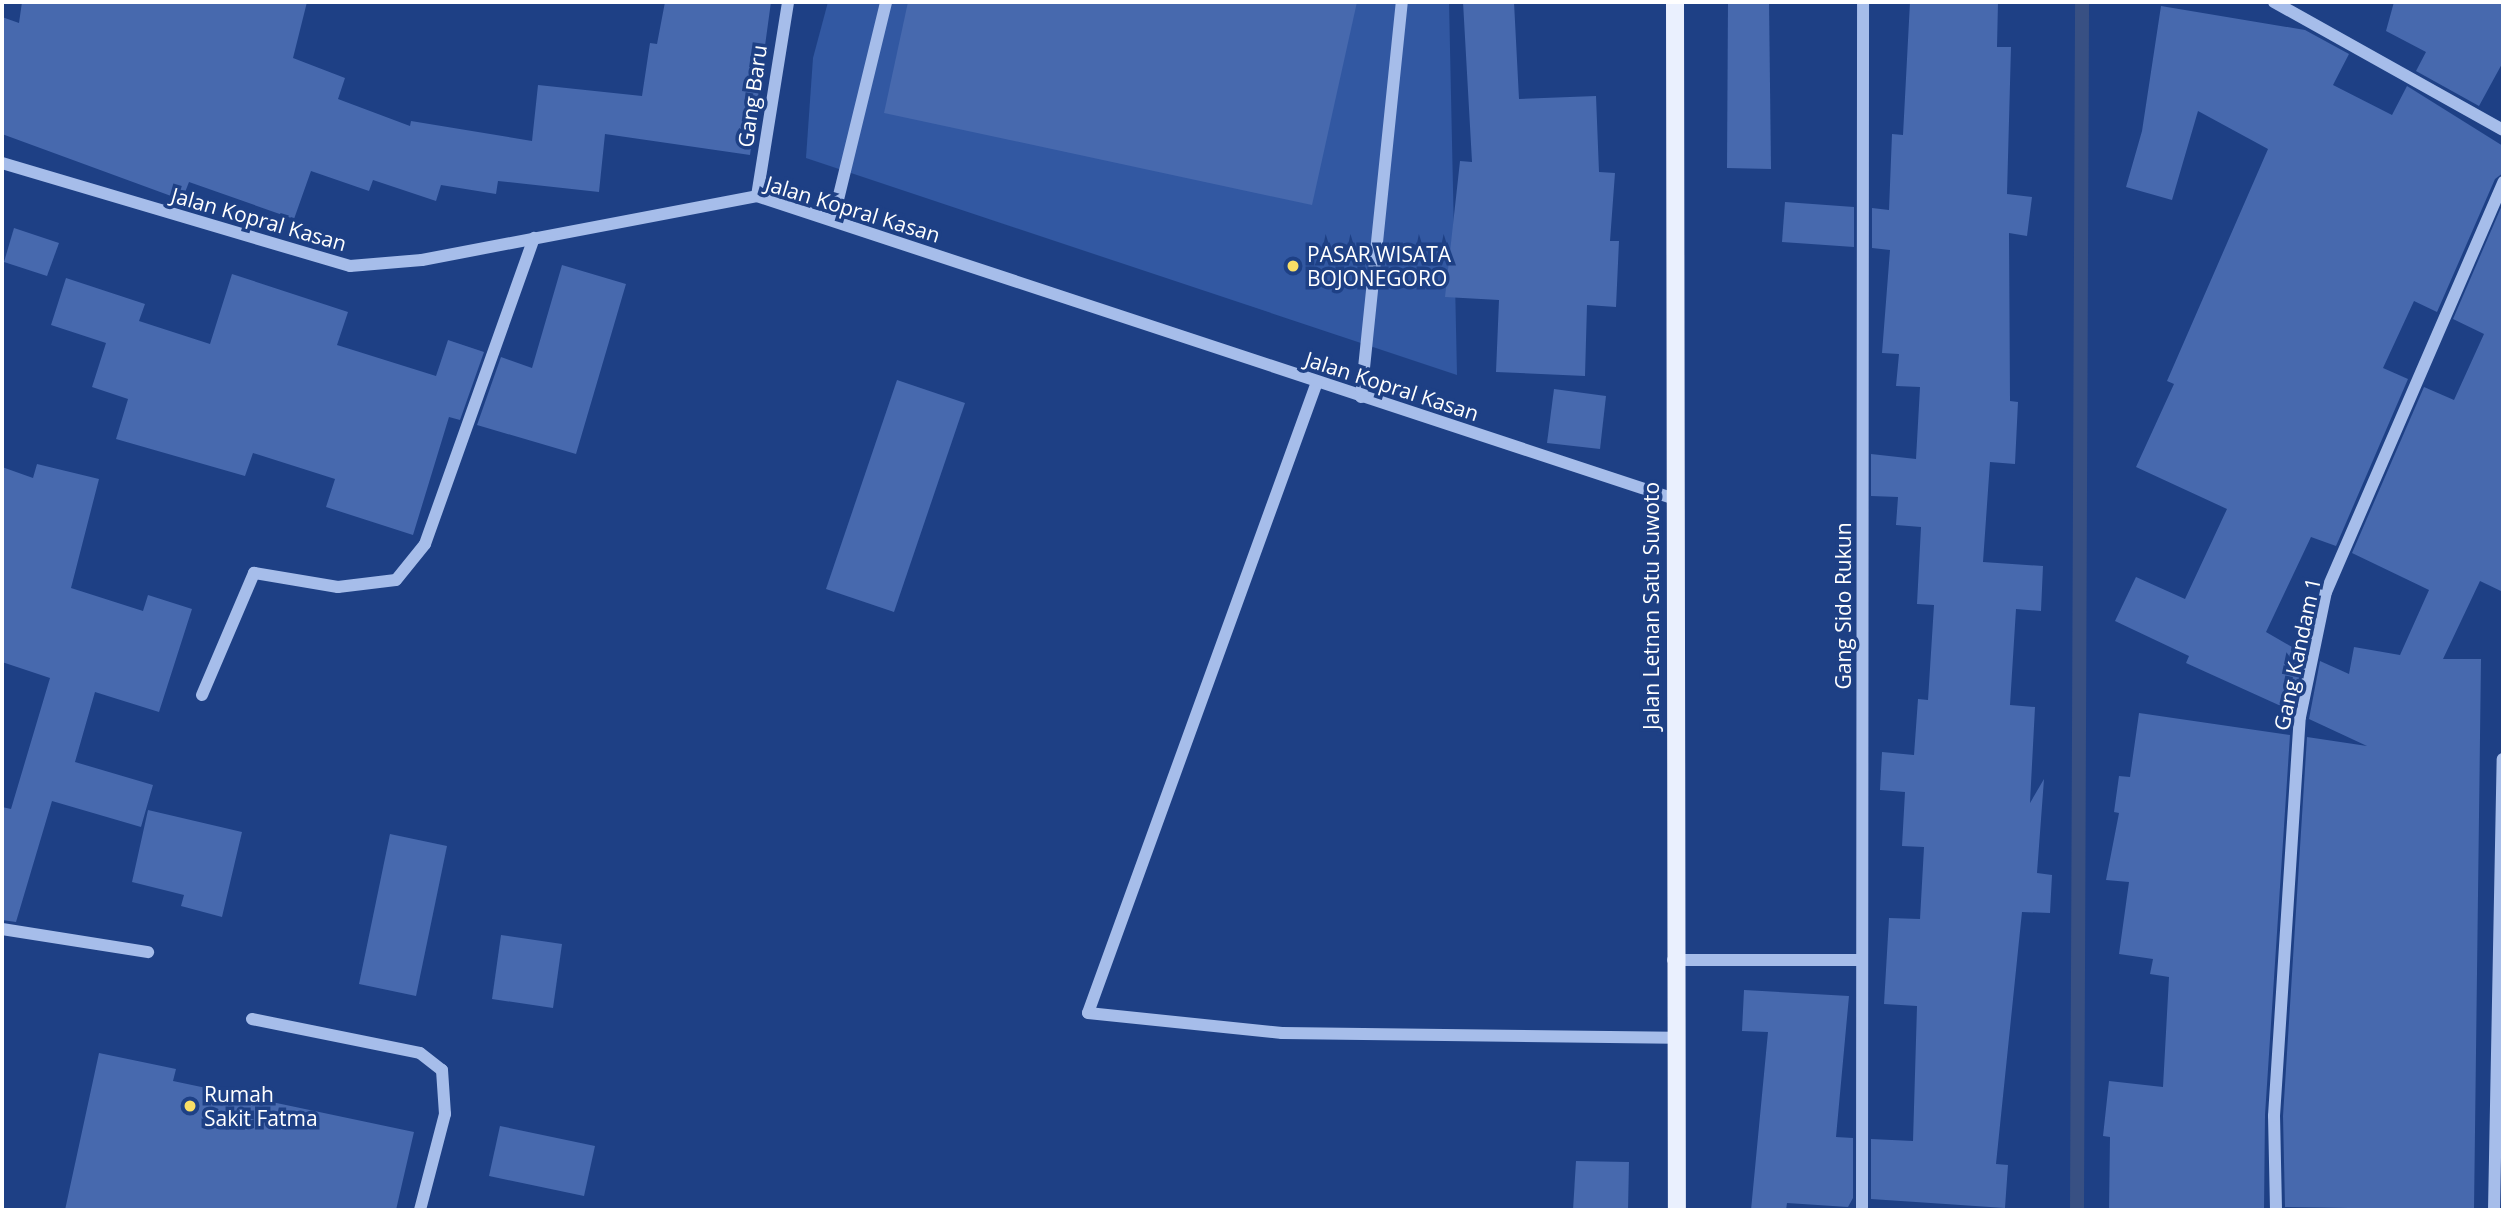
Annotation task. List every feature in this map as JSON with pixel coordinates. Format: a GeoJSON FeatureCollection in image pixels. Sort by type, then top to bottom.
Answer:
{"type":"FeatureCollection","features":[{"type":"Feature","properties":{"kind":"main road","name":"Jalan Letnan Satu Suwoto"},"geometry":{"type":"LineString","coordinates":[[1675,2],[1673,1038],[1677,1210]]}},
{"type":"Feature","properties":{"kind":"street","name":"Gang Baru"},"geometry":{"type":"LineString","coordinates":[[757,196],[788,2]]}},
{"type":"Feature","properties":{"kind":"street"},"geometry":{"type":"LineString","coordinates":[[833,220],[886,2]]}},
{"type":"Feature","properties":{"kind":"street"},"geometry":{"type":"LineString","coordinates":[[1361,397],[1402,2]]}},
{"type":"Feature","properties":{"kind":"street","name":"Gang Sido Rukun"},"geometry":{"type":"LineString","coordinates":[[1862,1210],[1863,2]]}},
{"type":"Feature","properties":{"kind":"street"},"geometry":{"type":"LineString","coordinates":[[2274,2],[2503,130]]}},
{"type":"Feature","properties":{"kind":"street","name":"Jalan Kopral Kasan"},"geometry":{"type":"LineString","coordinates":[[2,163],[350,266],[422,260],[757,196],[1675,499]]}},
{"type":"Feature","properties":{"kind":"street","name":"Gang Kandam 1"},"geometry":{"type":"LineString","coordinates":[[2276,1210],[2274,1116],[2300,717],[2326,592],[2503,182]]}},
{"type":"Feature","properties":{"kind":"street"},"geometry":{"type":"LineString","coordinates":[[202,695],[254,573],[338,587],[396,580],[425,544],[534,238]]}},
{"type":"Feature","properties":{"kind":"street"},"geometry":{"type":"LineString","coordinates":[[1317,382],[1088,1013],[1282,1033],[1673,1038]]}},
{"type":"Feature","properties":{"kind":"street"},"geometry":{"type":"LineString","coordinates":[[2494,1210],[2502,928],[2503,759]]}},
{"type":"Feature","properties":{"kind":"street"},"geometry":{"type":"LineString","coordinates":[[2,929],[148,952]]}},
{"type":"Feature","properties":{"kind":"street"},"geometry":{"type":"LineString","coordinates":[[1673,960],[1861,960]]}},
{"type":"Feature","properties":{"kind":"street"},"geometry":{"type":"LineString","coordinates":[[252,1018],[420,1052],[442,1070],[445,1114],[421,1210]]}},
{"type":"Feature","properties":{"kind":"shaded area","name":"PASAR WISATA BOJONEGORO"},"geometry":{"type":"Polygon","coordinates":[[[828,2],[1449,2],[1457,375],[806,158],[813,58],[828,2]]]}},
{"type":"Feature","properties":{"kind":"building"},"geometry":{"type":"Polygon","coordinates":[[[22,2],[307,2],[293,58],[345,78],[338,99],[410,126],[411,121],[532,141],[538,85],[642,96],[650,43],[657,44],[665,2],[771,2],[750,155],[605,134],[599,192],[498,181],[496,194],[441,185],[436,201],[373,180],[369,191],[311,171],[294,219],[189,182],[182,200],[2,134],[2,17],[19,23],[22,2]]]}},
{"type":"Feature","properties":{"kind":"building"},"geometry":{"type":"Polygon","coordinates":[[[908,2],[1357,2],[1312,205],[884,113],[908,2]]]}},
{"type":"Feature","properties":{"kind":"building"},"geometry":{"type":"Polygon","coordinates":[[[1463,2],[1514,2],[1519,99],[1596,96],[1599,172],[1615,173],[1610,241],[1619,241],[1616,307],[1587,305],[1585,376],[1496,372],[1499,300],[1445,297],[1460,161],[1472,162],[1463,2]]]}},
{"type":"Feature","properties":{"kind":"building"},"geometry":{"type":"Polygon","coordinates":[[[1728,2],[1769,2],[1771,169],[1727,168],[1728,2]]]}},
{"type":"Feature","properties":{"kind":"building"},"geometry":{"type":"Polygon","coordinates":[[[1910,2],[1998,2],[1997,47],[2011,47],[2007,194],[2032,197],[2027,236],[2009,233],[2010,401],[2018,402],[2015,464],[1990,462],[1983,562],[2043,566],[2041,611],[2016,609],[2010,705],[2035,707],[2030,803],[2044,779],[2037,873],[2052,875],[2050,913],[2022,912],[1996,1164],[2008,1165],[2005,1208],[1871,1199],[1871,1139],[1913,1141],[1917,1006],[1884,1004],[1889,918],[1920,919],[1924,847],[1902,846],[1905,792],[1880,790],[1882,752],[1914,755],[1918,699],[1928,700],[1934,605],[1917,604],[1921,527],[1896,525],[1898,497],[1871,496],[1871,454],[1916,459],[1920,387],[1896,386],[1899,354],[1882,353],[1890,250],[1872,248],[1872,208],[1889,210],[1892,134],[1903,135],[1910,2]]]}},
{"type":"Feature","properties":{"kind":"building"},"geometry":{"type":"Polygon","coordinates":[[[2394,2],[2503,2],[2503,62],[2479,106],[2416,71],[2426,52],[2386,31],[2394,2]]]}},
{"type":"Feature","properties":{"kind":"building"},"geometry":{"type":"Polygon","coordinates":[[[2161,6],[2305,30],[2349,54],[2333,85],[2392,115],[2407,86],[2503,146],[2503,173],[2495,179],[2437,312],[2414,301],[2383,368],[2408,379],[2336,546],[2311,537],[2266,632],[2304,654],[2292,711],[2186,663],[2189,656],[2115,621],[2136,577],[2185,599],[2227,509],[2136,467],[2174,384],[2167,381],[2268,149],[2198,111],[2172,200],[2126,187],[2142,131],[2161,6]]]}},
{"type":"Feature","properties":{"kind":"building"},"geometry":{"type":"Polygon","coordinates":[[[1785,202],[1854,207],[1854,247],[1782,242],[1785,202]]]}},
{"type":"Feature","properties":{"kind":"building"},"geometry":{"type":"Polygon","coordinates":[[[2503,203],[2503,592],[2480,581],[2443,659],[2481,659],[2474,1210],[2285,1207],[2283,1116],[2307,737],[2367,746],[2309,719],[2320,661],[2349,674],[2354,647],[2400,655],[2429,590],[2352,553],[2424,387],[2454,400],[2484,334],[2453,319],[2503,203]]]}},
{"type":"Feature","properties":{"kind":"building"},"geometry":{"type":"Polygon","coordinates":[[[14,228],[59,243],[47,276],[4,262],[14,228]]]}},
{"type":"Feature","properties":{"kind":"building"},"geometry":{"type":"Polygon","coordinates":[[[562,265],[626,284],[576,454],[477,425],[501,357],[532,368],[562,265]]]}},
{"type":"Feature","properties":{"kind":"building"},"geometry":{"type":"Polygon","coordinates":[[[232,274],[348,312],[337,345],[436,376],[448,340],[484,352],[460,420],[449,417],[413,535],[326,507],[335,479],[253,453],[245,476],[116,439],[128,399],[92,387],[106,343],[51,325],[66,278],[145,304],[139,321],[210,344],[232,274]]]}},
{"type":"Feature","properties":{"kind":"building"},"geometry":{"type":"Polygon","coordinates":[[[897,380],[965,403],[894,612],[826,589],[897,380]]]}},
{"type":"Feature","properties":{"kind":"building"},"geometry":{"type":"Polygon","coordinates":[[[1554,389],[1606,396],[1600,449],[1547,443],[1554,389]]]}},
{"type":"Feature","properties":{"kind":"building"},"geometry":{"type":"Polygon","coordinates":[[[37,464],[99,479],[71,588],[143,611],[148,595],[192,609],[159,712],[95,692],[75,762],[153,785],[141,827],[52,801],[16,922],[2,920],[2,807],[11,809],[50,678],[2,662],[2,467],[33,478],[37,464]]]}},
{"type":"Feature","properties":{"kind":"building"},"geometry":{"type":"Polygon","coordinates":[[[2139,713],[2290,735],[2265,1115],[2264,1210],[2109,1210],[2110,1137],[2103,1136],[2109,1081],[2163,1087],[2169,977],[2150,974],[2153,959],[2119,954],[2129,882],[2106,880],[2119,813],[2114,812],[2119,776],[2130,777],[2139,713]]]}},
{"type":"Feature","properties":{"kind":"building"},"geometry":{"type":"Polygon","coordinates":[[[148,810],[242,832],[222,917],[181,906],[184,895],[132,882],[148,810]]]}},
{"type":"Feature","properties":{"kind":"building"},"geometry":{"type":"Polygon","coordinates":[[[390,834],[447,846],[416,996],[359,984],[390,834]]]}},
{"type":"Feature","properties":{"kind":"building"},"geometry":{"type":"Polygon","coordinates":[[[501,935],[562,944],[553,1008],[492,999],[501,935]]]}},
{"type":"Feature","properties":{"kind":"building"},"geometry":{"type":"Polygon","coordinates":[[[1744,990],[1849,996],[1836,1137],[1853,1138],[1853,1198],[1848,1207],[1787,1203],[1786,1210],[1751,1210],[1768,1032],[1742,1031],[1744,990]]]}},
{"type":"Feature","properties":{"kind":"building","name":"Rumah Sakit Fatma"},"geometry":{"type":"Polygon","coordinates":[[[99,1053],[176,1069],[173,1081],[414,1132],[396,1210],[65,1210],[99,1053]]]}},
{"type":"Feature","properties":{"kind":"building"},"geometry":{"type":"Polygon","coordinates":[[[500,1126],[595,1146],[584,1196],[489,1176],[500,1126]]]}},
{"type":"Feature","properties":{"kind":"building"},"geometry":{"type":"Polygon","coordinates":[[[1576,1161],[1629,1162],[1628,1210],[1573,1210],[1576,1161]]]}},
{"type":"Feature","properties":{"kind":"waterway"},"geometry":{"type":"LineString","coordinates":[[2077,1210],[2082,2]]}},
{"type":"Feature","properties":{"kind":"place","name":"PASAR WISATA BOJONEGORO"},"geometry":{"type":"Point","coordinates":[1293,266]}},
{"type":"Feature","properties":{"kind":"place","name":"Rumah Sakit Fatma"},"geometry":{"type":"Point","coordinates":[190,1106]}}]}
